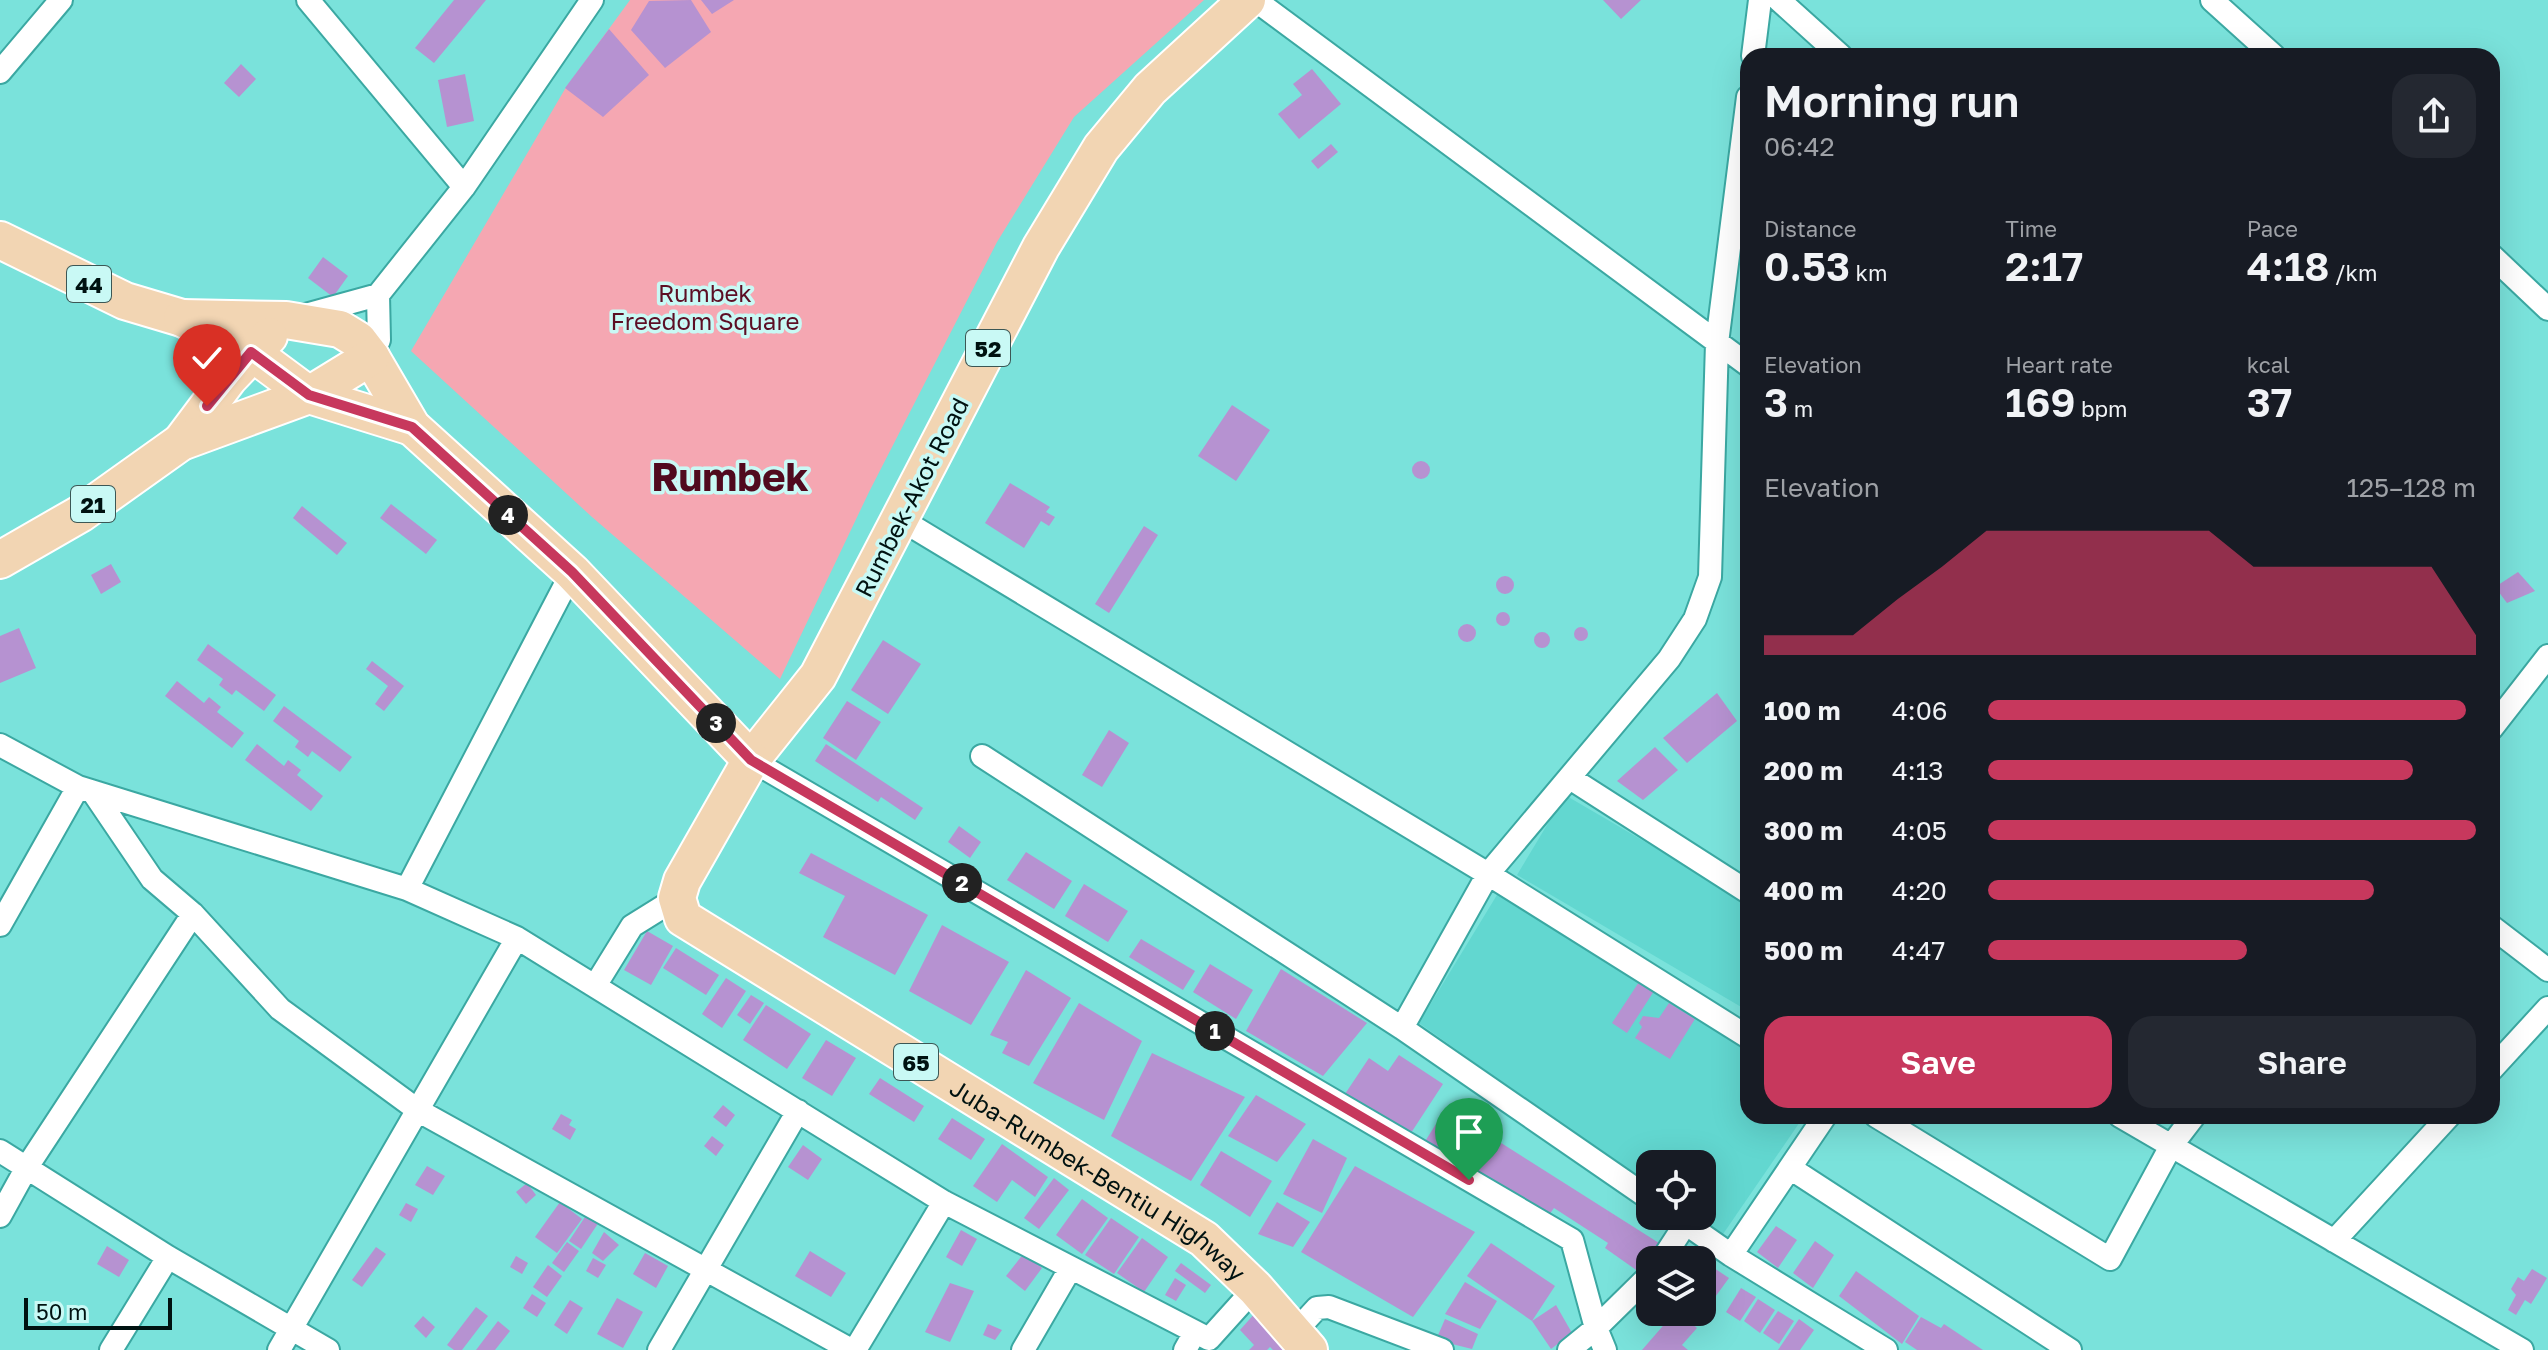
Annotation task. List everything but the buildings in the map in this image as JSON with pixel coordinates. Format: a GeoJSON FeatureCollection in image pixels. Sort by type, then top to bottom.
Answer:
{"type":"FeatureCollection","features":[{"type":"Feature","properties":{"kind":"main road","name":"Rumbek-Akot Road"},"geometry":{"type":"LineString","coordinates":[[751,760],[818,676],[1041,247],[1101,148],[1150,89],[1247,0]]}},
{"type":"Feature","properties":{"kind":"main road","name":"44"},"geometry":{"type":"LineString","coordinates":[[0,240],[125,301],[182,318]]}},
{"type":"Feature","properties":{"kind":"main road"},"geometry":{"type":"LineString","coordinates":[[182,318],[286,320],[340,329],[358,340],[412,427],[572,572],[751,760],[682,881],[677,898]]}},
{"type":"Feature","properties":{"kind":"main road"},"geometry":{"type":"LineString","coordinates":[[182,318],[251,352],[309,395],[412,427]]}},
{"type":"Feature","properties":{"kind":"main road","name":"21"},"geometry":{"type":"LineString","coordinates":[[181,442],[251,352],[286,320]]}},
{"type":"Feature","properties":{"kind":"main road","name":"21"},"geometry":{"type":"LineString","coordinates":[[0,560],[80,514],[181,442],[309,395],[371,357]]}},
{"type":"Feature","properties":{"kind":"main road","name":"Juba-Rumbek-Bentiu Highway"},"geometry":{"type":"LineString","coordinates":[[677,898],[683,918],[1204,1239],[1255,1288],[1302,1342]]}},
{"type":"Feature","properties":{"kind":"street"},"geometry":{"type":"LineString","coordinates":[[0,72],[61,0]]}},
{"type":"Feature","properties":{"kind":"street"},"geometry":{"type":"LineString","coordinates":[[308,0],[464,187]]}},
{"type":"Feature","properties":{"kind":"street"},"geometry":{"type":"LineString","coordinates":[[286,320],[378,295],[464,187],[592,0]]}},
{"type":"Feature","properties":{"kind":"street"},"geometry":{"type":"LineString","coordinates":[[1255,0],[1740,359]]}},
{"type":"Feature","properties":{"kind":"street"},"geometry":{"type":"LineString","coordinates":[[1754,48],[1760,0]]}},
{"type":"Feature","properties":{"kind":"street"},"geometry":{"type":"LineString","coordinates":[[1779,0],[1832,48]]}},
{"type":"Feature","properties":{"kind":"street"},"geometry":{"type":"LineString","coordinates":[[2212,0],[2265,48]]}},
{"type":"Feature","properties":{"kind":"street"},"geometry":{"type":"LineString","coordinates":[[1402,1028],[1488,874],[1669,659],[1695,619],[1710,577],[1717,343],[1740,160]]}},
{"type":"Feature","properties":{"kind":"street"},"geometry":{"type":"LineString","coordinates":[[2500,264],[2548,309]]}},
{"type":"Feature","properties":{"kind":"street"},"geometry":{"type":"LineString","coordinates":[[371,357],[379,340],[378,295]]}},
{"type":"Feature","properties":{"kind":"street"},"geometry":{"type":"LineString","coordinates":[[900,519],[1488,874],[1740,1032]]}},
{"type":"Feature","properties":{"kind":"street"},"geometry":{"type":"LineString","coordinates":[[407,889],[572,572]]}},
{"type":"Feature","properties":{"kind":"street"},"geometry":{"type":"LineString","coordinates":[[2500,718],[2548,656]]}},
{"type":"Feature","properties":{"kind":"street"},"geometry":{"type":"LineString","coordinates":[[0,745],[85,789],[407,889],[517,938],[944,1202],[1070,1269],[1190,1341],[1209,1339],[1255,1288]]}},
{"type":"Feature","properties":{"kind":"street"},"geometry":{"type":"LineString","coordinates":[[982,756],[1402,1028],[1636,1189]]}},
{"type":"Feature","properties":{"kind":"street"},"geometry":{"type":"LineString","coordinates":[[751,760],[1572,1240],[1605,1350]]}},
{"type":"Feature","properties":{"kind":"street"},"geometry":{"type":"LineString","coordinates":[[1570,778],[1740,887]]}},
{"type":"Feature","properties":{"kind":"street"},"geometry":{"type":"LineString","coordinates":[[85,789],[152,879],[193,914],[280,1009],[419,1111],[853,1350],[944,1202]]}},
{"type":"Feature","properties":{"kind":"street"},"geometry":{"type":"LineString","coordinates":[[0,925],[85,789]]}},
{"type":"Feature","properties":{"kind":"street"},"geometry":{"type":"LineString","coordinates":[[595,986],[632,926],[677,898]]}},
{"type":"Feature","properties":{"kind":"street"},"geometry":{"type":"LineString","coordinates":[[0,1216],[27,1167],[193,914]]}},
{"type":"Feature","properties":{"kind":"street"},"geometry":{"type":"LineString","coordinates":[[2500,933],[2548,970]]}},
{"type":"Feature","properties":{"kind":"street"},"geometry":{"type":"LineString","coordinates":[[279,1350],[517,938]]}},
{"type":"Feature","properties":{"kind":"street"},"geometry":{"type":"LineString","coordinates":[[2500,1060],[2548,1008]]}},
{"type":"Feature","properties":{"kind":"street"},"geometry":{"type":"LineString","coordinates":[[659,1350],[798,1111]]}},
{"type":"Feature","properties":{"kind":"street"},"geometry":{"type":"LineString","coordinates":[[1731,1255],[1820,1124]]}},
{"type":"Feature","properties":{"kind":"street"},"geometry":{"type":"LineString","coordinates":[[1889,1124],[2110,1259],[2171,1146],[2188,1124]]}},
{"type":"Feature","properties":{"kind":"street"},"geometry":{"type":"LineString","coordinates":[[2134,1124],[2522,1350]]}},
{"type":"Feature","properties":{"kind":"street"},"geometry":{"type":"LineString","coordinates":[[2334,1241],[2442,1124]]}},
{"type":"Feature","properties":{"kind":"street"},"geometry":{"type":"LineString","coordinates":[[0,1151],[168,1257],[328,1350]]}},
{"type":"Feature","properties":{"kind":"street"},"geometry":{"type":"LineString","coordinates":[[1790,1168],[2070,1350]]}},
{"type":"Feature","properties":{"kind":"street"},"geometry":{"type":"LineString","coordinates":[[1695,1230],[1886,1350]]}},
{"type":"Feature","properties":{"kind":"street"},"geometry":{"type":"LineString","coordinates":[[111,1350],[168,1257]]}},
{"type":"Feature","properties":{"kind":"street"},"geometry":{"type":"LineString","coordinates":[[1023,1350],[1070,1269]]}},
{"type":"Feature","properties":{"kind":"street"},"geometry":{"type":"LineString","coordinates":[[1569,1350],[1636,1289]]}},
{"type":"Feature","properties":{"kind":"street"},"geometry":{"type":"LineString","coordinates":[[1302,1342],[1317,1308],[1329,1307],[1442,1350]]}},
{"type":"Feature","properties":{"kind":"shaded area"},"geometry":{"type":"Polygon","coordinates":[[[1565,795],[1740,897],[1740,1006],[1517,875],[1565,795]]]}},
{"type":"Feature","properties":{"kind":"shaded area"},"geometry":{"type":"Polygon","coordinates":[[[1500,890],[1740,1034],[1740,1124],[1799,1124],[1721,1237],[1711,1230],[1716,1230],[1716,1150],[1636,1150],[1636,1177],[1419,1023],[1500,890]]]}},
{"type":"Feature","properties":{"kind":"green space","name":"Rumbek Freedom Square"},"geometry":{"type":"Polygon","coordinates":[[[630,0],[1204,0],[1074,117],[997,242],[869,492],[780,679],[592,517],[411,351],[565,89],[630,0]]]}},
{"type":"Feature","properties":{"kind":"district","name":"Rumbek"},"geometry":{"type":"Point","coordinates":[730,476]}},
{"type":"Feature","properties":{"kind":"route"},"geometry":{"type":"LineString","coordinates":[[207,406],[251,352],[309,395],[412,427],[572,572],[751,760],[1469,1180]]}}]}
